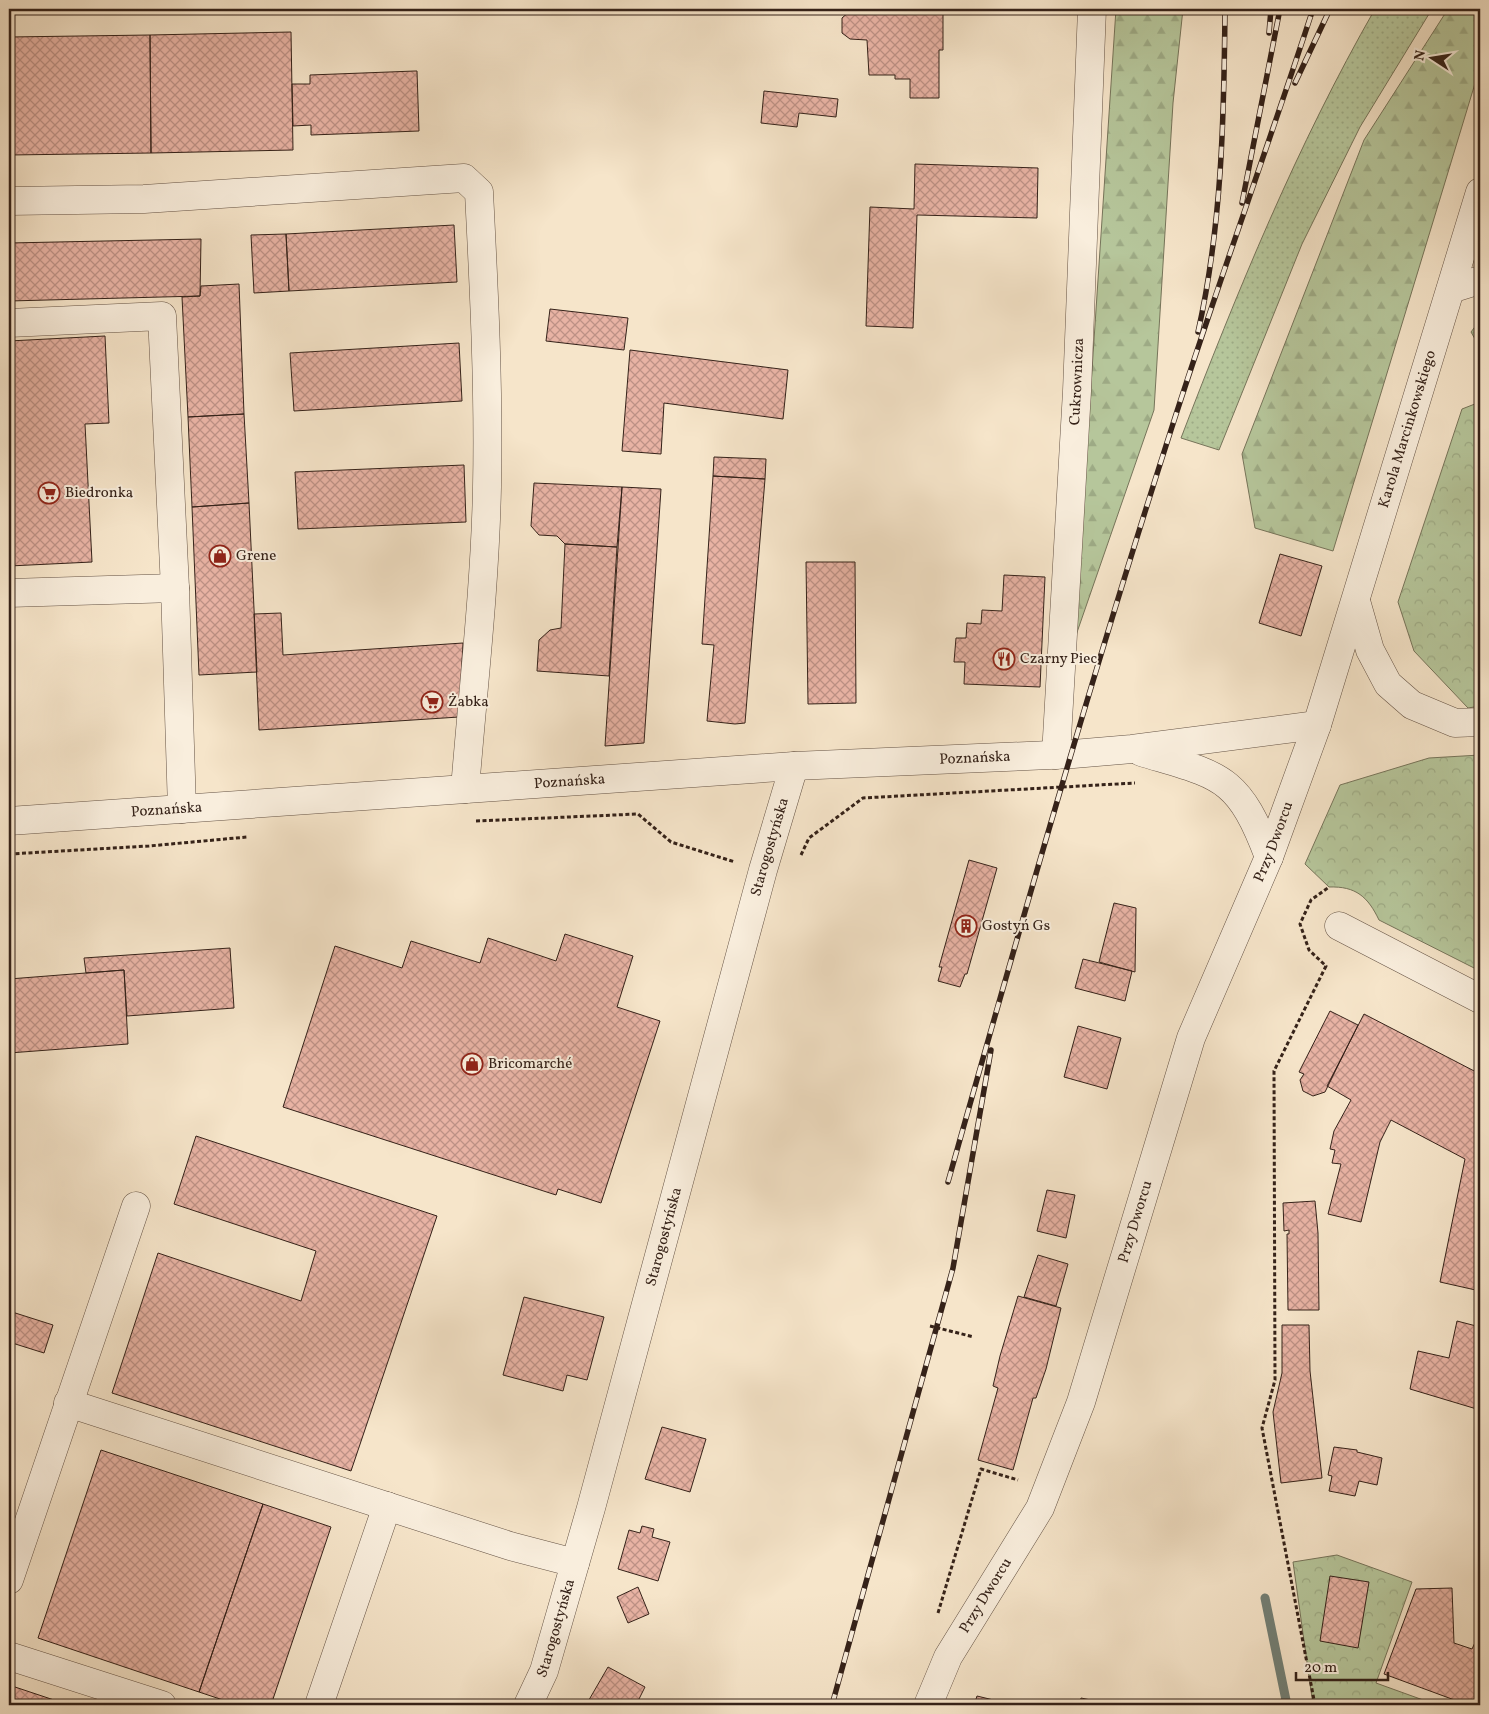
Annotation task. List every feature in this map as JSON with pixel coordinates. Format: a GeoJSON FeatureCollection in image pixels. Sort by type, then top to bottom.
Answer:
{"type":"FeatureCollection","features":[{"type":"Feature","properties":{"kind":"street","name":"Cukrownicza"},"geometry":{"type":"LineString","coordinates":[[1056,755],[1077,391],[1092,9]]}},
{"type":"Feature","properties":{"kind":"street"},"geometry":{"type":"LineString","coordinates":[[9,201],[144,199],[464,178],[479,192],[485,322],[487,487],[479,633],[465,789]]}},
{"type":"Feature","properties":{"kind":"street","name":"Karola Marcinkowskiego"},"geometry":{"type":"LineString","coordinates":[[1317,725],[1480,192]]}},
{"type":"Feature","properties":{"kind":"street"},"geometry":{"type":"LineString","coordinates":[[1451,289],[1480,280]]}},
{"type":"Feature","properties":{"kind":"street"},"geometry":{"type":"LineString","coordinates":[[9,323],[162,316],[175,588],[182,809]]}},
{"type":"Feature","properties":{"kind":"street"},"geometry":{"type":"LineString","coordinates":[[9,593],[175,588]]}},
{"type":"Feature","properties":{"kind":"street"},"geometry":{"type":"LineString","coordinates":[[1356,601],[1370,650],[1388,684],[1412,705],[1455,723],[1480,722]]}},
{"type":"Feature","properties":{"kind":"street","name":"Poznańska"},"geometry":{"type":"LineString","coordinates":[[9,821],[794,766],[1056,755],[1132,749],[1317,725]]}},
{"type":"Feature","properties":{"kind":"street","name":"Przy Dworcu"},"geometry":{"type":"LineString","coordinates":[[928,1705],[948,1657],[1040,1508],[1081,1402],[1191,1038],[1269,857],[1317,725]]}},
{"type":"Feature","properties":{"kind":"street","name":"Poznańska"},"geometry":{"type":"LineString","coordinates":[[1132,749],[1207,772],[1237,792],[1248,806],[1269,857]]}},
{"type":"Feature","properties":{"kind":"street","name":"Starogostyńska"},"geometry":{"type":"LineString","coordinates":[[528,1705],[544,1671],[575,1563],[763,870],[794,766]]}},
{"type":"Feature","properties":{"kind":"street"},"geometry":{"type":"LineString","coordinates":[[1339,926],[1480,999]]}},
{"type":"Feature","properties":{"kind":"street"},"geometry":{"type":"LineString","coordinates":[[9,1580],[136,1206]]}},
{"type":"Feature","properties":{"kind":"street"},"geometry":{"type":"LineString","coordinates":[[68,1403],[510,1546],[575,1563]]}},
{"type":"Feature","properties":{"kind":"street"},"geometry":{"type":"LineString","coordinates":[[319,1705],[387,1506]]}},
{"type":"Feature","properties":{"kind":"street"},"geometry":{"type":"LineString","coordinates":[[9,1656],[162,1705]]}},
{"type":"Feature","properties":{"kind":"path"},"geometry":{"type":"LineString","coordinates":[[797,862],[810,838],[863,798],[1143,784]]}},
{"type":"Feature","properties":{"kind":"path"},"geometry":{"type":"LineString","coordinates":[[471,821],[638,814],[671,842],[737,863]]}},
{"type":"Feature","properties":{"kind":"path"},"geometry":{"type":"LineString","coordinates":[[9,854],[149,846],[257,836]]}},
{"type":"Feature","properties":{"kind":"path"},"geometry":{"type":"LineString","coordinates":[[1315,1705],[1262,1428],[1275,1380],[1274,1071],[1326,966],[1309,950],[1300,924],[1311,900],[1329,887]]}},
{"type":"Feature","properties":{"kind":"path"},"geometry":{"type":"LineString","coordinates":[[930,1326],[974,1337]]}},
{"type":"Feature","properties":{"kind":"path"},"geometry":{"type":"LineString","coordinates":[[937,1616],[981,1469],[1022,1482]]}},
{"type":"Feature","properties":{"kind":"green space"},"geometry":{"type":"Polygon","coordinates":[[[1116,9],[1183,9],[1173,103],[1154,410],[1074,641],[1116,9]]]}},
{"type":"Feature","properties":{"kind":"green space"},"geometry":{"type":"Polygon","coordinates":[[[1375,9],[1432,9],[1360,127],[1302,244],[1219,450],[1181,438],[1246,274],[1294,166],[1347,60],[1375,9]]]}},
{"type":"Feature","properties":{"kind":"green space"},"geometry":{"type":"Polygon","coordinates":[[[1448,9],[1480,9],[1480,67],[1333,551],[1255,528],[1242,454],[1364,140],[1448,9]]]}},
{"type":"Feature","properties":{"kind":"green space"},"geometry":{"type":"Polygon","coordinates":[[[1480,320],[1480,345],[1479,346],[1471,332],[1480,320]]]}},
{"type":"Feature","properties":{"kind":"green space"},"geometry":{"type":"Polygon","coordinates":[[[1480,402],[1480,706],[1468,708],[1414,651],[1398,602],[1462,409],[1480,402]]]}},
{"type":"Feature","properties":{"kind":"green space"},"geometry":{"type":"Polygon","coordinates":[[[1480,755],[1480,971],[1379,920],[1370,905],[1360,894],[1347,888],[1329,887],[1305,864],[1340,785],[1429,758],[1480,755]]]}},
{"type":"Feature","properties":{"kind":"green space"},"geometry":{"type":"Polygon","coordinates":[[[1337,1555],[1412,1582],[1376,1683],[1437,1705],[1313,1705],[1293,1562],[1337,1555]]]}},
{"type":"Feature","properties":{"kind":"building"},"geometry":{"type":"Polygon","coordinates":[[[870,9],[940,9],[940,14],[943,14],[943,50],[939,50],[939,98],[910,98],[910,79],[895,79],[895,75],[869,75],[867,40],[850,39],[842,33],[842,18],[850,11],[870,12],[870,9]]]}},
{"type":"Feature","properties":{"kind":"building"},"geometry":{"type":"Polygon","coordinates":[[[291,32],[293,150],[151,153],[150,35],[291,32]]]}},
{"type":"Feature","properties":{"kind":"building"},"geometry":{"type":"Polygon","coordinates":[[[150,35],[151,153],[10,155],[9,37],[150,35]]]}},
{"type":"Feature","properties":{"kind":"building"},"geometry":{"type":"Polygon","coordinates":[[[417,71],[419,131],[311,135],[311,125],[293,126],[292,84],[310,84],[310,75],[417,71]]]}},
{"type":"Feature","properties":{"kind":"building"},"geometry":{"type":"Polygon","coordinates":[[[764,91],[838,99],[836,117],[799,113],[797,127],[761,123],[764,91]]]}},
{"type":"Feature","properties":{"kind":"building"},"geometry":{"type":"Polygon","coordinates":[[[915,164],[1038,168],[1037,218],[917,215],[913,328],[866,326],[870,207],[914,209],[915,164]]]}},
{"type":"Feature","properties":{"kind":"building"},"geometry":{"type":"Polygon","coordinates":[[[454,225],[457,282],[289,291],[286,234],[454,225]]]}},
{"type":"Feature","properties":{"kind":"building"},"geometry":{"type":"Polygon","coordinates":[[[286,234],[289,291],[254,293],[251,235],[286,234]]]}},
{"type":"Feature","properties":{"kind":"building"},"geometry":{"type":"Polygon","coordinates":[[[201,239],[200,296],[9,301],[9,243],[201,239]]]}},
{"type":"Feature","properties":{"kind":"building"},"geometry":{"type":"Polygon","coordinates":[[[239,284],[244,414],[188,417],[182,297],[200,296],[201,286],[239,284]]]}},
{"type":"Feature","properties":{"kind":"building"},"geometry":{"type":"Polygon","coordinates":[[[550,309],[628,318],[624,350],[546,341],[550,309]]]}},
{"type":"Feature","properties":{"kind":"building","name":"Biedronka"},"geometry":{"type":"Polygon","coordinates":[[[105,336],[109,423],[85,424],[92,562],[9,566],[9,341],[105,336]]]}},
{"type":"Feature","properties":{"kind":"building"},"geometry":{"type":"Polygon","coordinates":[[[459,343],[462,401],[294,411],[290,353],[459,343]]]}},
{"type":"Feature","properties":{"kind":"building"},"geometry":{"type":"Polygon","coordinates":[[[630,350],[788,370],[783,419],[664,403],[661,454],[622,451],[630,350]]]}},
{"type":"Feature","properties":{"kind":"building"},"geometry":{"type":"Polygon","coordinates":[[[244,414],[249,503],[192,507],[188,417],[244,414]]]}},
{"type":"Feature","properties":{"kind":"building"},"geometry":{"type":"Polygon","coordinates":[[[714,457],[766,459],[765,479],[713,476],[714,457]]]}},
{"type":"Feature","properties":{"kind":"building"},"geometry":{"type":"Polygon","coordinates":[[[464,465],[466,522],[298,529],[295,472],[464,465]]]}},
{"type":"Feature","properties":{"kind":"building"},"geometry":{"type":"Polygon","coordinates":[[[713,476],[765,479],[745,723],[735,724],[707,721],[714,645],[702,644],[713,476]]]}},
{"type":"Feature","properties":{"kind":"building"},"geometry":{"type":"Polygon","coordinates":[[[534,483],[622,487],[617,547],[565,544],[557,536],[539,535],[531,526],[534,483]]]}},
{"type":"Feature","properties":{"kind":"building"},"geometry":{"type":"Polygon","coordinates":[[[622,487],[661,489],[644,743],[605,746],[622,487]]]}},
{"type":"Feature","properties":{"kind":"building"},"geometry":{"type":"Polygon","coordinates":[[[249,503],[257,672],[199,675],[192,507],[249,503]]]}},
{"type":"Feature","properties":{"kind":"building"},"geometry":{"type":"Polygon","coordinates":[[[565,544],[617,547],[609,676],[537,671],[539,640],[550,630],[561,628],[565,544]]]}},
{"type":"Feature","properties":{"kind":"building"},"geometry":{"type":"Polygon","coordinates":[[[1280,554],[1322,566],[1301,636],[1259,623],[1280,554]]]}},
{"type":"Feature","properties":{"kind":"building"},"geometry":{"type":"Polygon","coordinates":[[[806,562],[855,562],[856,703],[808,704],[806,562]]]}},
{"type":"Feature","properties":{"kind":"building"},"geometry":{"type":"Polygon","coordinates":[[[1004,575],[1045,577],[1040,687],[964,684],[965,662],[954,662],[956,638],[966,638],[967,623],[981,624],[982,610],[1002,611],[1004,575]]]}},
{"type":"Feature","properties":{"kind":"building"},"geometry":{"type":"Polygon","coordinates":[[[281,613],[283,655],[463,643],[459,717],[259,730],[254,614],[281,613]]]}},
{"type":"Feature","properties":{"kind":"building","name":"Gostyń Gs"},"geometry":{"type":"Polygon","coordinates":[[[969,860],[997,868],[967,974],[965,974],[960,987],[938,981],[942,967],[939,967],[969,860]]]}},
{"type":"Feature","properties":{"kind":"building"},"geometry":{"type":"Polygon","coordinates":[[[1114,903],[1136,908],[1135,972],[1099,962],[1114,903]]]}},
{"type":"Feature","properties":{"kind":"building","name":"Bricomarché"},"geometry":{"type":"Polygon","coordinates":[[[565,934],[633,956],[617,1007],[660,1021],[601,1203],[558,1189],[556,1195],[283,1107],[335,946],[402,968],[411,941],[480,963],[488,938],[556,961],[565,934]]]}},
{"type":"Feature","properties":{"kind":"building"},"geometry":{"type":"Polygon","coordinates":[[[230,948],[234,1008],[127,1016],[124,970],[86,973],[84,958],[230,948]]]}},
{"type":"Feature","properties":{"kind":"building"},"geometry":{"type":"Polygon","coordinates":[[[1083,959],[1132,971],[1125,1001],[1075,988],[1083,959]]]}},
{"type":"Feature","properties":{"kind":"building"},"geometry":{"type":"Polygon","coordinates":[[[124,970],[128,1044],[9,1053],[9,979],[124,970]]]}},
{"type":"Feature","properties":{"kind":"building"},"geometry":{"type":"Polygon","coordinates":[[[1330,1011],[1358,1025],[1325,1092],[1313,1096],[1303,1091],[1300,1080],[1304,1074],[1299,1072],[1330,1011]]]}},
{"type":"Feature","properties":{"kind":"building"},"geometry":{"type":"Polygon","coordinates":[[[1364,1014],[1480,1074],[1480,1291],[1440,1282],[1465,1159],[1391,1120],[1380,1142],[1361,1222],[1328,1214],[1341,1164],[1332,1163],[1335,1150],[1330,1149],[1334,1131],[1351,1100],[1327,1086],[1364,1014]]]}},
{"type":"Feature","properties":{"kind":"building"},"geometry":{"type":"Polygon","coordinates":[[[1078,1026],[1121,1038],[1107,1089],[1064,1077],[1078,1026]]]}},
{"type":"Feature","properties":{"kind":"building"},"geometry":{"type":"Polygon","coordinates":[[[196,1136],[437,1216],[351,1471],[112,1393],[158,1253],[301,1301],[316,1251],[174,1204],[196,1136]]]}},
{"type":"Feature","properties":{"kind":"building"},"geometry":{"type":"Polygon","coordinates":[[[1047,1190],[1075,1195],[1066,1238],[1037,1231],[1047,1190]]]}},
{"type":"Feature","properties":{"kind":"building"},"geometry":{"type":"Polygon","coordinates":[[[1315,1201],[1318,1233],[1319,1310],[1288,1310],[1287,1234],[1289,1234],[1289,1230],[1284,1231],[1283,1203],[1315,1201]]]}},
{"type":"Feature","properties":{"kind":"building"},"geometry":{"type":"Polygon","coordinates":[[[1038,1255],[1068,1264],[1056,1306],[1024,1297],[1038,1255]]]}},
{"type":"Feature","properties":{"kind":"building"},"geometry":{"type":"Polygon","coordinates":[[[1018,1296],[1061,1308],[1046,1369],[1036,1398],[1033,1398],[1013,1470],[978,1460],[998,1388],[993,1386],[1000,1356],[1018,1296]]]}},
{"type":"Feature","properties":{"kind":"building"},"geometry":{"type":"Polygon","coordinates":[[[524,1297],[604,1317],[587,1380],[567,1375],[563,1391],[503,1375],[524,1297]]]}},
{"type":"Feature","properties":{"kind":"building"},"geometry":{"type":"Polygon","coordinates":[[[9,1311],[53,1325],[44,1353],[9,1342],[9,1311]]]}},
{"type":"Feature","properties":{"kind":"building"},"geometry":{"type":"Polygon","coordinates":[[[1457,1321],[1480,1327],[1480,1410],[1410,1389],[1418,1351],[1449,1358],[1457,1321]]]}},
{"type":"Feature","properties":{"kind":"building"},"geometry":{"type":"Polygon","coordinates":[[[1282,1325],[1309,1325],[1310,1371],[1322,1478],[1281,1483],[1273,1412],[1282,1373],[1282,1325]]]}},
{"type":"Feature","properties":{"kind":"building"},"geometry":{"type":"Polygon","coordinates":[[[662,1427],[706,1439],[690,1492],[645,1479],[662,1427]]]}},
{"type":"Feature","properties":{"kind":"building"},"geometry":{"type":"Polygon","coordinates":[[[1334,1447],[1357,1450],[1357,1452],[1382,1458],[1377,1485],[1359,1481],[1355,1496],[1329,1491],[1332,1476],[1328,1475],[1334,1447]]]}},
{"type":"Feature","properties":{"kind":"building"},"geometry":{"type":"Polygon","coordinates":[[[101,1450],[263,1504],[199,1692],[38,1638],[101,1450]]]}},
{"type":"Feature","properties":{"kind":"building"},"geometry":{"type":"Polygon","coordinates":[[[263,1504],[331,1527],[271,1705],[238,1705],[199,1692],[263,1504]]]}},
{"type":"Feature","properties":{"kind":"building"},"geometry":{"type":"Polygon","coordinates":[[[642,1526],[654,1529],[652,1537],[670,1542],[658,1581],[618,1569],[629,1530],[640,1533],[642,1526]]]}},
{"type":"Feature","properties":{"kind":"building"},"geometry":{"type":"Polygon","coordinates":[[[1330,1576],[1369,1582],[1358,1648],[1320,1641],[1330,1576]]]}},
{"type":"Feature","properties":{"kind":"building"},"geometry":{"type":"Polygon","coordinates":[[[638,1587],[649,1614],[628,1623],[617,1597],[638,1587]]]}},
{"type":"Feature","properties":{"kind":"building"},"geometry":{"type":"Polygon","coordinates":[[[1452,1588],[1454,1643],[1472,1649],[1480,1632],[1480,1705],[1468,1705],[1384,1674],[1416,1589],[1452,1588]]]}},
{"type":"Feature","properties":{"kind":"building"},"geometry":{"type":"Polygon","coordinates":[[[608,1667],[645,1687],[638,1705],[586,1705],[608,1667]]]}},
{"type":"Feature","properties":{"kind":"building"},"geometry":{"type":"Polygon","coordinates":[[[9,1685],[69,1705],[9,1705],[9,1685]]]}},
{"type":"Feature","properties":{"kind":"building"},"geometry":{"type":"Polygon","coordinates":[[[977,1696],[1014,1705],[974,1705],[977,1696]]]}},
{"type":"Feature","properties":{"kind":"building"},"geometry":{"type":"Polygon","coordinates":[[[1081,1698],[1115,1705],[1079,1705],[1081,1698]]]}},
{"type":"Feature","properties":{"kind":"waterway"},"geometry":{"type":"LineString","coordinates":[[1265,1598],[1287,1705]]}},
{"type":"Feature","properties":{"kind":"railway"},"geometry":{"type":"LineString","coordinates":[[1198,332],[1206,292],[1217,212],[1224,90],[1225,9]]}},
{"type":"Feature","properties":{"kind":"railway"},"geometry":{"type":"LineString","coordinates":[[1269,33],[1271,9]]}},
{"type":"Feature","properties":{"kind":"railway"},"geometry":{"type":"LineString","coordinates":[[1242,203],[1280,9]]}},
{"type":"Feature","properties":{"kind":"railway"},"geometry":{"type":"LineString","coordinates":[[948,1182],[1056,805],[1141,523],[1188,377],[1313,9]]}},
{"type":"Feature","properties":{"kind":"railway"},"geometry":{"type":"LineString","coordinates":[[1295,83],[1330,9]]}},
{"type":"Feature","properties":{"kind":"railway"},"geometry":{"type":"LineString","coordinates":[[832,1705],[953,1268],[991,1050]]}},
{"type":"Feature","properties":{"kind":"place","name":"Biedronka"},"geometry":{"type":"Point","coordinates":[49,493]}},
{"type":"Feature","properties":{"kind":"place","name":"Grene"},"geometry":{"type":"Point","coordinates":[220,556]}},
{"type":"Feature","properties":{"kind":"place","name":"Czarny Piec"},"geometry":{"type":"Point","coordinates":[1004,659]}},
{"type":"Feature","properties":{"kind":"place","name":"Żabka"},"geometry":{"type":"Point","coordinates":[432,702]}},
{"type":"Feature","properties":{"kind":"place","name":"Gostyń Gs"},"geometry":{"type":"Point","coordinates":[966,926]}},
{"type":"Feature","properties":{"kind":"place","name":"Bricomarché"},"geometry":{"type":"Point","coordinates":[472,1064]}}]}
